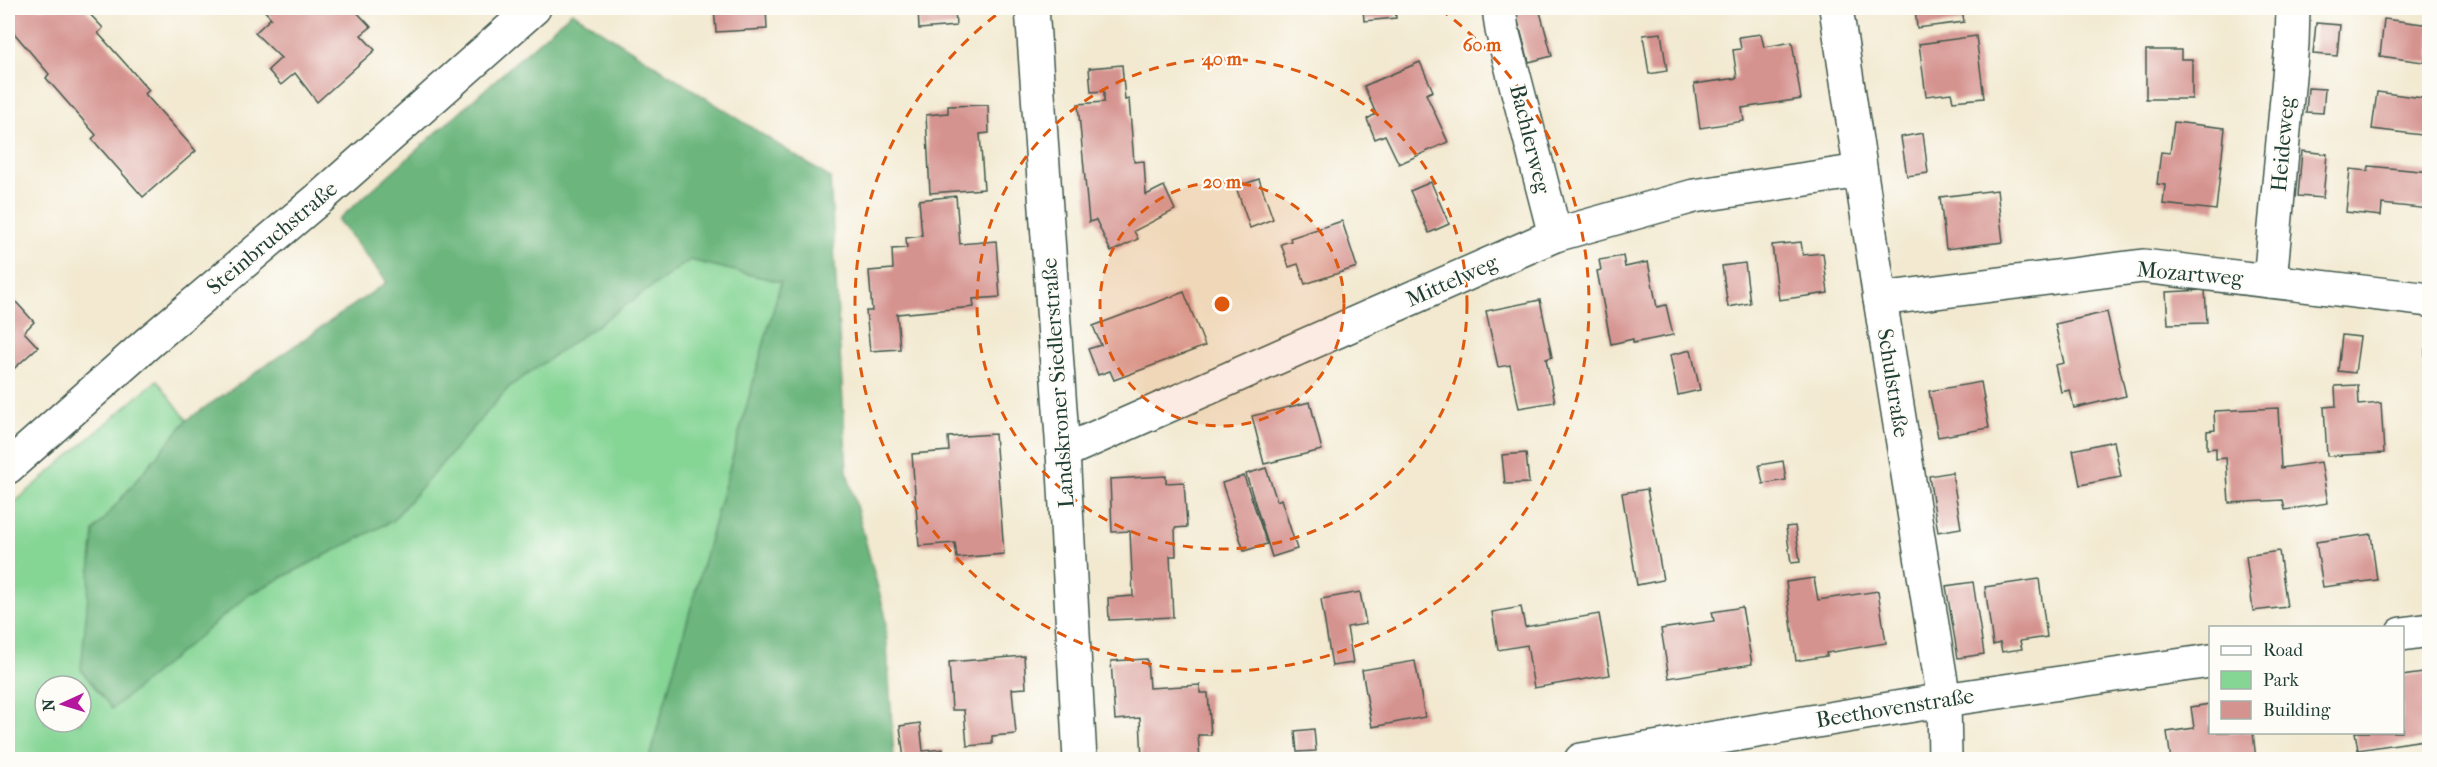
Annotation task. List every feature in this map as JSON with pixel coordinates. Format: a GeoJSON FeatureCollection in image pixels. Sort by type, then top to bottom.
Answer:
{"type":"FeatureCollection","features":[{"type":"Feature","properties":{"kind":"street","name":"Steinbruchstraße"},"geometry":{"type":"LineString","coordinates":[[8,467],[149,342],[321,197],[534,8]]}},
{"type":"Feature","properties":{"kind":"street","name":"Landskroner Siedlerstraße"},"geometry":{"type":"LineString","coordinates":[[1032,8],[1064,452],[1080,759]]}},
{"type":"Feature","properties":{"kind":"street","name":"Bachlerweg"},"geometry":{"type":"LineString","coordinates":[[1499,8],[1502,30],[1555,235]]}},
{"type":"Feature","properties":{"kind":"street","name":"Schulstraße"},"geometry":{"type":"LineString","coordinates":[[1836,8],[1944,700],[1945,759]]}},
{"type":"Feature","properties":{"kind":"street","name":"Heideweg"},"geometry":{"type":"LineString","coordinates":[[2270,281],[2294,8]]}},
{"type":"Feature","properties":{"kind":"street","name":"Mittelweg"},"geometry":{"type":"LineString","coordinates":[[1064,452],[1555,235],[1694,196],[1860,171]]}},
{"type":"Feature","properties":{"kind":"street","name":"Mozartweg"},"geometry":{"type":"LineString","coordinates":[[1880,300],[2143,266],[2430,300]]}},
{"type":"Feature","properties":{"kind":"street"},"geometry":{"type":"LineString","coordinates":[[2404,634],[2430,630]]}},
{"type":"Feature","properties":{"kind":"street","name":"Beethovenstraße"},"geometry":{"type":"LineString","coordinates":[[1581,759],[1944,700],[2209,661]]}},
{"type":"Feature","properties":{"kind":"green space"},"geometry":{"type":"Polygon","coordinates":[[[572,12],[830,178],[847,472],[885,614],[894,759],[649,759],[781,282],[690,260],[509,387],[392,521],[250,594],[112,709],[93,685],[93,674],[84,674],[81,670],[94,531],[187,420],[387,282],[338,220],[572,12]]]}},
{"type":"Feature","properties":{"kind":"green space"},"geometry":{"type":"Polygon","coordinates":[[[690,260],[781,282],[649,759],[8,759],[8,508],[157,380],[187,420],[94,531],[112,708],[250,594],[392,521],[509,387],[690,260]]]}},
{"type":"Feature","properties":{"kind":"building"},"geometry":{"type":"Polygon","coordinates":[[[10,8],[84,8],[103,28],[98,33],[149,90],[145,94],[196,151],[143,197],[92,139],[96,135],[46,78],[49,74],[8,26],[10,8]]]}},
{"type":"Feature","properties":{"kind":"building"},"geometry":{"type":"Polygon","coordinates":[[[262,8],[353,8],[371,27],[361,35],[375,50],[317,102],[295,73],[281,85],[268,70],[281,58],[255,33],[271,18],[262,8]]]}},
{"type":"Feature","properties":{"kind":"building"},"geometry":{"type":"Polygon","coordinates":[[[714,8],[766,8],[767,29],[716,32],[714,8]]]}},
{"type":"Feature","properties":{"kind":"building"},"geometry":{"type":"Polygon","coordinates":[[[918,8],[955,8],[956,26],[919,29],[918,8]]]}},
{"type":"Feature","properties":{"kind":"building"},"geometry":{"type":"Polygon","coordinates":[[[1363,8],[1395,8],[1396,18],[1364,21],[1363,8]]]}},
{"type":"Feature","properties":{"kind":"building"},"geometry":{"type":"Polygon","coordinates":[[[1539,8],[1552,56],[1529,62],[1516,14],[1539,8]]]}},
{"type":"Feature","properties":{"kind":"building"},"geometry":{"type":"Polygon","coordinates":[[[1915,8],[1962,8],[1964,22],[1917,28],[1915,8]]]}},
{"type":"Feature","properties":{"kind":"building"},"geometry":{"type":"Polygon","coordinates":[[[2384,19],[2430,25],[2430,63],[2380,56],[2384,19]]]}},
{"type":"Feature","properties":{"kind":"building"},"geometry":{"type":"Polygon","coordinates":[[[2316,23],[2340,25],[2337,56],[2313,54],[2316,23]]]}},
{"type":"Feature","properties":{"kind":"building"},"geometry":{"type":"Polygon","coordinates":[[[1661,33],[1667,71],[1649,74],[1643,35],[1661,33]]]}},
{"type":"Feature","properties":{"kind":"building"},"geometry":{"type":"Polygon","coordinates":[[[1761,34],[1764,47],[1792,42],[1801,99],[1742,108],[1744,121],[1700,128],[1694,84],[1737,78],[1733,50],[1741,49],[1739,37],[1761,34]]]}},
{"type":"Feature","properties":{"kind":"building"},"geometry":{"type":"Polygon","coordinates":[[[1976,36],[1984,98],[1953,101],[1951,93],[1926,96],[1919,44],[1976,36]]]}},
{"type":"Feature","properties":{"kind":"building"},"geometry":{"type":"Polygon","coordinates":[[[2146,50],[2181,50],[2181,59],[2192,59],[2192,99],[2146,99],[2146,50]]]}},
{"type":"Feature","properties":{"kind":"building"},"geometry":{"type":"Polygon","coordinates":[[[1420,62],[1433,91],[1426,94],[1448,142],[1399,164],[1385,135],[1375,139],[1367,119],[1376,114],[1364,86],[1420,62]]]}},
{"type":"Feature","properties":{"kind":"building"},"geometry":{"type":"Polygon","coordinates":[[[1122,65],[1125,100],[1129,99],[1134,162],[1144,161],[1146,195],[1164,186],[1175,210],[1134,231],[1138,239],[1111,252],[1096,220],[1089,222],[1078,104],[1104,102],[1104,91],[1091,92],[1089,68],[1122,65]]]}},
{"type":"Feature","properties":{"kind":"building"},"geometry":{"type":"Polygon","coordinates":[[[2308,88],[2325,89],[2323,113],[2306,112],[2308,88]]]}},
{"type":"Feature","properties":{"kind":"building"},"geometry":{"type":"Polygon","coordinates":[[[2377,92],[2430,99],[2430,136],[2372,129],[2377,92]]]}},
{"type":"Feature","properties":{"kind":"building"},"geometry":{"type":"Polygon","coordinates":[[[988,105],[989,133],[980,134],[984,189],[930,193],[926,115],[948,113],[948,106],[988,105]]]}},
{"type":"Feature","properties":{"kind":"building"},"geometry":{"type":"Polygon","coordinates":[[[2174,122],[2225,128],[2216,210],[2163,204],[2165,185],[2157,184],[2161,152],[2170,153],[2174,122]]]}},
{"type":"Feature","properties":{"kind":"building"},"geometry":{"type":"Polygon","coordinates":[[[1923,133],[1928,173],[1907,176],[1901,137],[1923,133]]]}},
{"type":"Feature","properties":{"kind":"building"},"geometry":{"type":"Polygon","coordinates":[[[2302,151],[2327,154],[2323,198],[2298,196],[2302,151]]]}},
{"type":"Feature","properties":{"kind":"building"},"geometry":{"type":"Polygon","coordinates":[[[2369,166],[2430,172],[2430,209],[2382,204],[2381,216],[2346,212],[2350,169],[2368,171],[2369,166]]]}},
{"type":"Feature","properties":{"kind":"building"},"geometry":{"type":"Polygon","coordinates":[[[1259,179],[1273,219],[1250,228],[1236,187],[1259,179]]]}},
{"type":"Feature","properties":{"kind":"building"},"geometry":{"type":"Polygon","coordinates":[[[1431,182],[1449,224],[1429,233],[1410,191],[1431,182]]]}},
{"type":"Feature","properties":{"kind":"building"},"geometry":{"type":"Polygon","coordinates":[[[1997,190],[2003,242],[1946,249],[1940,197],[1997,190]]]}},
{"type":"Feature","properties":{"kind":"building"},"geometry":{"type":"Polygon","coordinates":[[[956,196],[960,244],[996,241],[1000,297],[973,299],[974,307],[897,314],[900,349],[870,351],[866,311],[872,311],[869,271],[893,269],[892,249],[907,248],[906,238],[922,236],[919,200],[956,196]]]}},
{"type":"Feature","properties":{"kind":"building"},"geometry":{"type":"Polygon","coordinates":[[[1342,221],[1357,267],[1305,284],[1298,264],[1289,267],[1281,244],[1291,241],[1290,238],[1342,221]]]}},
{"type":"Feature","properties":{"kind":"building"},"geometry":{"type":"Polygon","coordinates":[[[1801,242],[1803,255],[1823,253],[1828,293],[1779,300],[1772,245],[1801,242]]]}},
{"type":"Feature","properties":{"kind":"building"},"geometry":{"type":"Polygon","coordinates":[[[1623,256],[1625,267],[1648,262],[1657,307],[1666,305],[1673,335],[1633,343],[1633,339],[1611,344],[1597,271],[1601,270],[1599,260],[1623,256]]]}},
{"type":"Feature","properties":{"kind":"building"},"geometry":{"type":"Polygon","coordinates":[[[1745,263],[1750,303],[1728,307],[1722,266],[1745,263]]]}},
{"type":"Feature","properties":{"kind":"building"},"geometry":{"type":"Polygon","coordinates":[[[2205,290],[2207,323],[2168,324],[2166,292],[2205,290]]]}},
{"type":"Feature","properties":{"kind":"building"},"geometry":{"type":"Polygon","coordinates":[[[1184,292],[1205,346],[1114,380],[1110,371],[1098,375],[1088,349],[1101,345],[1093,326],[1184,292]]]}},
{"type":"Feature","properties":{"kind":"building"},"geometry":{"type":"Polygon","coordinates":[[[8,293],[34,322],[24,332],[38,347],[8,374],[8,293]]]}},
{"type":"Feature","properties":{"kind":"building"},"geometry":{"type":"Polygon","coordinates":[[[1540,300],[1552,357],[1546,359],[1555,402],[1519,408],[1510,365],[1498,367],[1486,311],[1540,300]]]}},
{"type":"Feature","properties":{"kind":"building"},"geometry":{"type":"Polygon","coordinates":[[[2107,312],[2126,396],[2074,408],[2070,390],[2061,392],[2055,365],[2064,363],[2055,324],[2107,312]]]}},
{"type":"Feature","properties":{"kind":"building"},"geometry":{"type":"Polygon","coordinates":[[[2342,335],[2360,337],[2355,373],[2338,371],[2342,335]]]}},
{"type":"Feature","properties":{"kind":"building"},"geometry":{"type":"Polygon","coordinates":[[[2425,349],[2430,349],[2430,422],[2426,422],[2425,349]]]}},
{"type":"Feature","properties":{"kind":"building"},"geometry":{"type":"Polygon","coordinates":[[[1691,350],[1700,390],[1678,395],[1670,355],[1691,350]]]}},
{"type":"Feature","properties":{"kind":"building"},"geometry":{"type":"Polygon","coordinates":[[[1981,382],[1989,428],[1938,437],[1929,391],[1981,382]]]}},
{"type":"Feature","properties":{"kind":"building"},"geometry":{"type":"Polygon","coordinates":[[[2358,385],[2359,405],[2381,403],[2384,453],[2327,456],[2324,407],[2336,406],[2335,386],[2358,385]]]}},
{"type":"Feature","properties":{"kind":"building"},"geometry":{"type":"Polygon","coordinates":[[[1310,402],[1322,450],[1264,464],[1252,416],[1310,402]]]}},
{"type":"Feature","properties":{"kind":"building"},"geometry":{"type":"Polygon","coordinates":[[[2278,408],[2281,468],[2321,462],[2328,503],[2285,510],[2283,500],[2229,503],[2226,458],[2216,459],[2216,448],[2207,449],[2207,431],[2215,430],[2214,411],[2278,408]]]}},
{"type":"Feature","properties":{"kind":"building"},"geometry":{"type":"Polygon","coordinates":[[[995,434],[1004,554],[957,558],[955,543],[919,546],[912,454],[949,451],[948,437],[995,434]]]}},
{"type":"Feature","properties":{"kind":"building"},"geometry":{"type":"Polygon","coordinates":[[[2114,441],[2121,477],[2080,485],[2073,450],[2114,441]]]}},
{"type":"Feature","properties":{"kind":"building"},"geometry":{"type":"Polygon","coordinates":[[[1526,453],[1529,483],[1505,484],[1502,455],[1526,453]]]}},
{"type":"Feature","properties":{"kind":"building"},"geometry":{"type":"Polygon","coordinates":[[[1783,461],[1786,480],[1763,484],[1759,465],[1783,461]]]}},
{"type":"Feature","properties":{"kind":"building"},"geometry":{"type":"Polygon","coordinates":[[[1266,468],[1277,501],[1281,499],[1297,549],[1272,557],[1246,474],[1266,468]]]}},
{"type":"Feature","properties":{"kind":"building"},"geometry":{"type":"Polygon","coordinates":[[[1952,472],[1961,528],[1938,532],[1929,476],[1952,472]]]}},
{"type":"Feature","properties":{"kind":"building"},"geometry":{"type":"Polygon","coordinates":[[[1166,476],[1166,483],[1184,482],[1187,527],[1175,528],[1176,556],[1170,556],[1173,617],[1109,620],[1108,598],[1133,596],[1130,531],[1112,532],[1110,479],[1166,476]]]}},
{"type":"Feature","properties":{"kind":"building"},"geometry":{"type":"Polygon","coordinates":[[[1244,476],[1267,544],[1244,551],[1222,483],[1244,476]]]}},
{"type":"Feature","properties":{"kind":"building"},"geometry":{"type":"Polygon","coordinates":[[[1647,489],[1663,580],[1637,585],[1622,493],[1647,489]]]}},
{"type":"Feature","properties":{"kind":"building"},"geometry":{"type":"Polygon","coordinates":[[[1795,526],[1800,562],[1791,563],[1786,527],[1795,526]]]}},
{"type":"Feature","properties":{"kind":"building"},"geometry":{"type":"Polygon","coordinates":[[[2371,534],[2377,580],[2323,587],[2316,542],[2371,534]]]}},
{"type":"Feature","properties":{"kind":"building"},"geometry":{"type":"Polygon","coordinates":[[[2279,551],[2287,607],[2253,611],[2246,556],[2279,551]]]}},
{"type":"Feature","properties":{"kind":"building"},"geometry":{"type":"Polygon","coordinates":[[[1814,578],[1818,600],[1878,591],[1886,643],[1826,653],[1827,656],[1796,661],[1786,582],[1814,578]]]}},
{"type":"Feature","properties":{"kind":"building"},"geometry":{"type":"Polygon","coordinates":[[[2039,579],[2047,637],[2020,641],[2022,649],[2002,652],[2000,643],[1993,645],[1985,587],[2039,579]]]}},
{"type":"Feature","properties":{"kind":"building"},"geometry":{"type":"Polygon","coordinates":[[[1973,582],[1984,654],[1958,658],[1946,586],[1973,582]]]}},
{"type":"Feature","properties":{"kind":"building"},"geometry":{"type":"Polygon","coordinates":[[[1360,592],[1366,624],[1347,627],[1353,663],[1332,666],[1321,599],[1360,592]]]}},
{"type":"Feature","properties":{"kind":"building"},"geometry":{"type":"Polygon","coordinates":[[[1521,607],[1525,627],[1599,614],[1610,675],[1534,688],[1527,645],[1498,650],[1492,612],[1521,607]]]}},
{"type":"Feature","properties":{"kind":"building"},"geometry":{"type":"Polygon","coordinates":[[[1742,607],[1752,664],[1669,678],[1661,629],[1714,621],[1712,612],[1742,607]]]}},
{"type":"Feature","properties":{"kind":"building"},"geometry":{"type":"Polygon","coordinates":[[[1024,656],[1026,688],[1012,689],[1016,734],[992,736],[992,744],[967,746],[964,710],[952,710],[949,662],[1024,656]]]}},
{"type":"Feature","properties":{"kind":"building"},"geometry":{"type":"Polygon","coordinates":[[[1147,659],[1149,688],[1200,685],[1200,693],[1208,693],[1211,735],[1198,735],[1200,759],[1142,760],[1140,718],[1115,720],[1111,661],[1147,659]]]}},
{"type":"Feature","properties":{"kind":"building"},"geometry":{"type":"Polygon","coordinates":[[[1415,661],[1425,717],[1372,727],[1362,670],[1415,661]]]}},
{"type":"Feature","properties":{"kind":"building"},"geometry":{"type":"Polygon","coordinates":[[[2430,672],[2430,739],[2358,750],[2355,734],[2404,734],[2404,676],[2430,672]]]}},
{"type":"Feature","properties":{"kind":"building"},"geometry":{"type":"Polygon","coordinates":[[[2209,704],[2209,734],[2253,734],[2256,760],[2171,760],[2167,732],[2194,728],[2191,707],[2209,704]]]}},
{"type":"Feature","properties":{"kind":"building"},"geometry":{"type":"Polygon","coordinates":[[[920,723],[923,751],[943,749],[944,760],[904,760],[900,726],[920,723]]]}},
{"type":"Feature","properties":{"kind":"building"},"geometry":{"type":"Polygon","coordinates":[[[1314,729],[1316,751],[1297,752],[1295,731],[1314,729]]]}}]}
